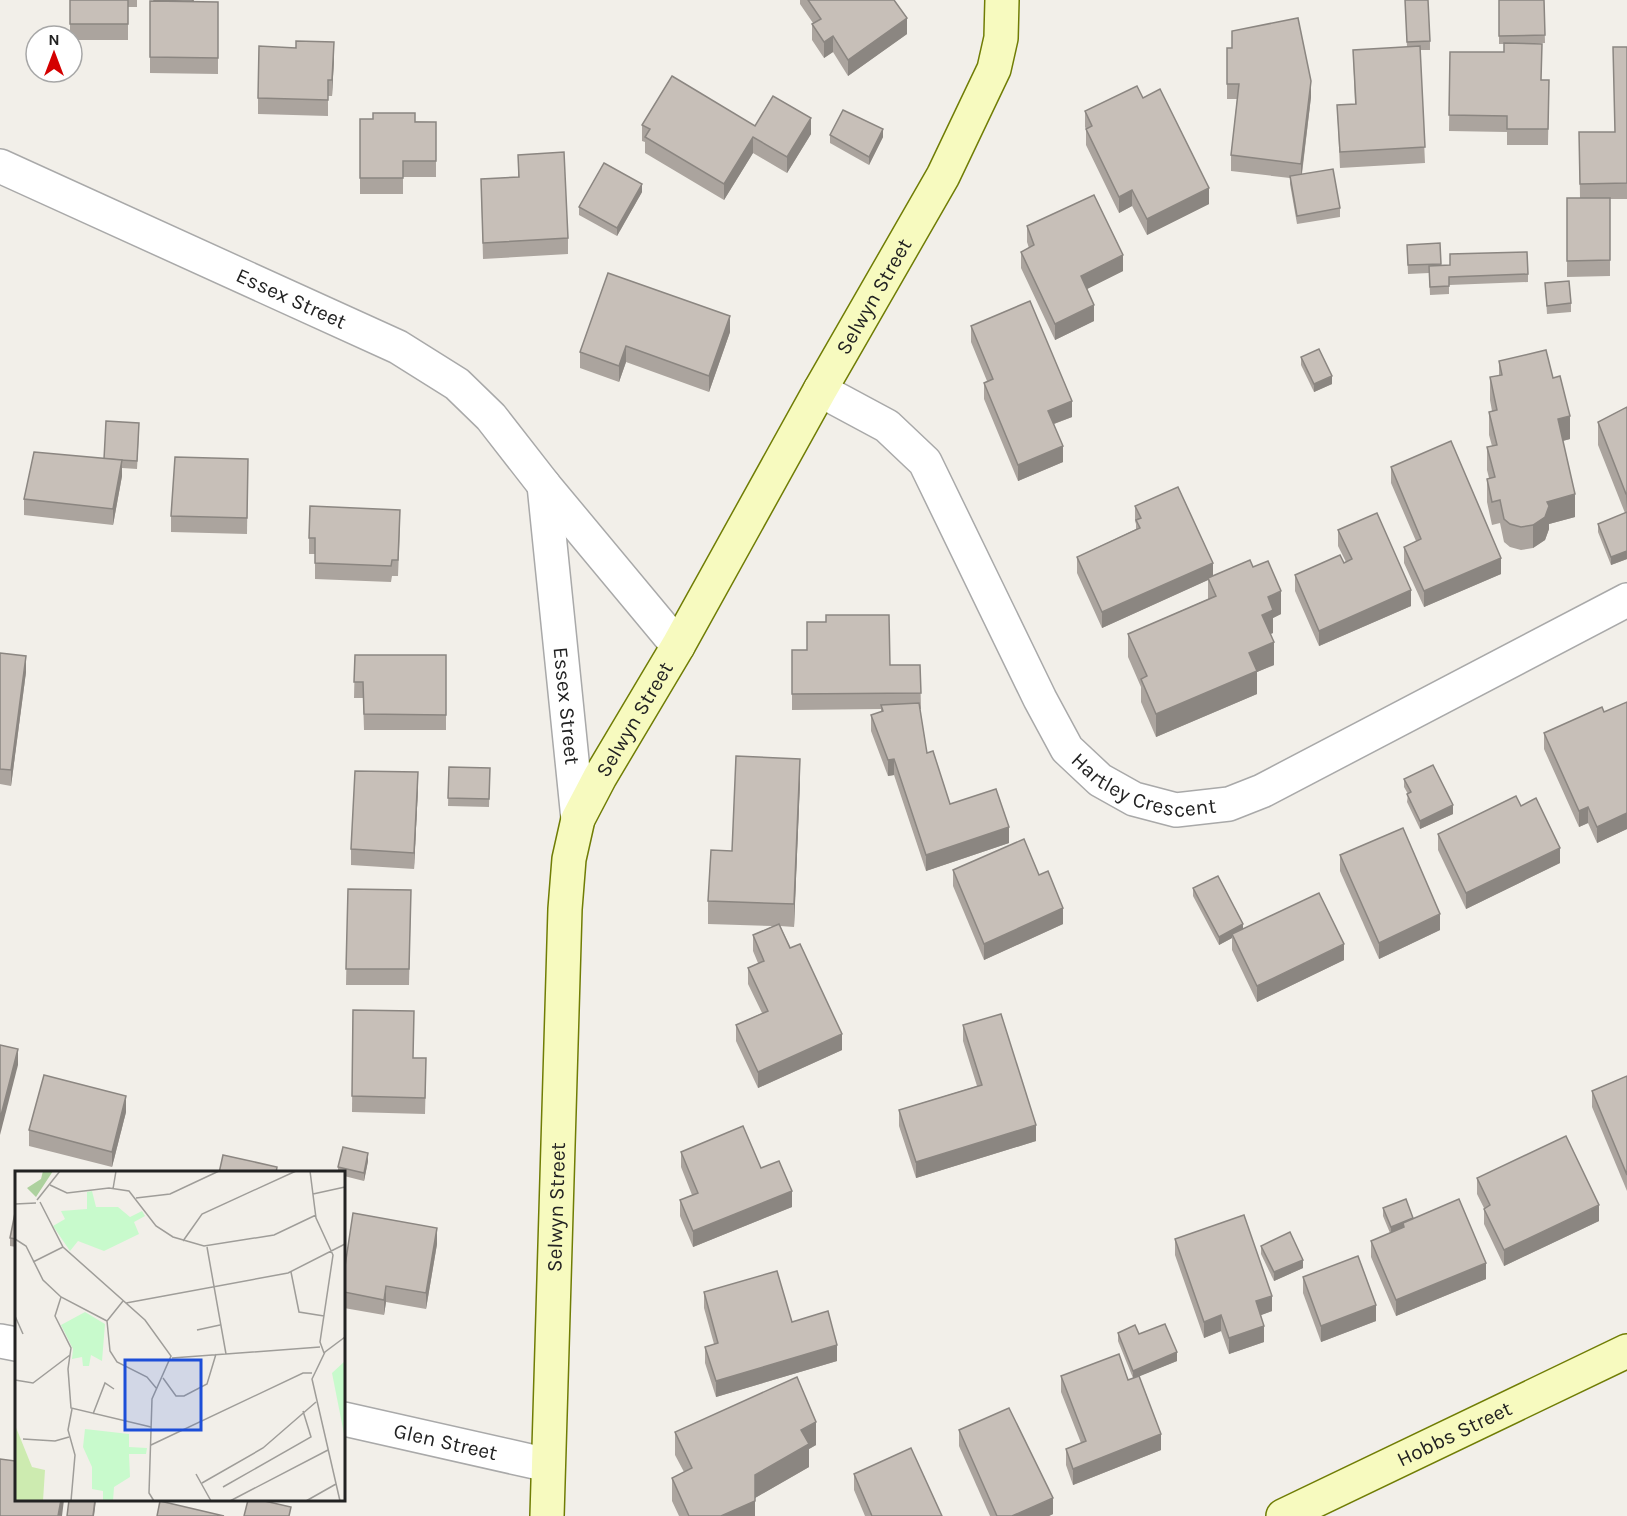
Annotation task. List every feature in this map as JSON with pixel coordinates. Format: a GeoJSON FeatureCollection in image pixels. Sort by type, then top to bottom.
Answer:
{"type":"FeatureCollection","features":[{"type":"Feature","properties":{"kind":"street","name":"Selwyn Street"},"geometry":{"type":"LineString","coordinates":[[547,1516],[565,909],[569,860],[578,819],[943,176],[994,69],[1001,38],[1002,0]]}},
{"type":"Feature","properties":{"kind":"street","name":"Essex Street"},"geometry":{"type":"LineString","coordinates":[[0,166],[398,347],[457,384],[491,417],[544,485],[678,646]]}},
{"type":"Feature","properties":{"kind":"street","name":"Hartley Crescent"},"geometry":{"type":"LineString","coordinates":[[820,390],[887,426],[925,462],[1040,699],[1067,749],[1100,780],[1134,799],[1176,810],[1229,804],[1262,791],[1627,600]]}},
{"type":"Feature","properties":{"kind":"street","name":"Essex Street"},"geometry":{"type":"LineString","coordinates":[[544,485],[578,819]]}},
{"type":"Feature","properties":{"kind":"street"},"geometry":{"type":"LineString","coordinates":[[0,1341],[15,1344]]}},
{"type":"Feature","properties":{"kind":"street","name":"Hobbs Street"},"geometry":{"type":"LineString","coordinates":[[1283,1516],[1627,1351]]}},
{"type":"Feature","properties":{"kind":"street","name":"Glen Street"},"geometry":{"type":"LineString","coordinates":[[345,1419],[548,1465]]}},
{"type":"Feature","properties":{"kind":"building"},"geometry":{"type":"Polygon","coordinates":[[[70,0],[128,0],[128,24],[70,24],[70,0]]]}},
{"type":"Feature","properties":{"kind":"building"},"geometry":{"type":"Polygon","coordinates":[[[154,0],[193,0],[192,2],[154,0]]]}},
{"type":"Feature","properties":{"kind":"building"},"geometry":{"type":"Polygon","coordinates":[[[808,0],[894,0],[907,18],[848,60],[833,36],[824,42],[812,24],[821,19],[808,0]]]}},
{"type":"Feature","properties":{"kind":"building"},"geometry":{"type":"Polygon","coordinates":[[[1405,0],[1428,0],[1430,41],[1407,42],[1405,0]]]}},
{"type":"Feature","properties":{"kind":"building"},"geometry":{"type":"Polygon","coordinates":[[[1499,0],[1544,0],[1545,35],[1499,36],[1499,0]]]}},
{"type":"Feature","properties":{"kind":"building"},"geometry":{"type":"Polygon","coordinates":[[[150,1],[218,2],[218,58],[150,57],[150,1]]]}},
{"type":"Feature","properties":{"kind":"building"},"geometry":{"type":"Polygon","coordinates":[[[1298,18],[1311,81],[1301,164],[1231,155],[1239,84],[1227,84],[1227,48],[1232,48],[1232,31],[1298,18]]]}},
{"type":"Feature","properties":{"kind":"building"},"geometry":{"type":"Polygon","coordinates":[[[296,41],[334,42],[332,80],[328,80],[328,100],[258,98],[259,46],[296,48],[296,41]]]}},
{"type":"Feature","properties":{"kind":"building"},"geometry":{"type":"Polygon","coordinates":[[[1504,43],[1542,44],[1541,80],[1549,80],[1548,129],[1507,129],[1507,116],[1449,115],[1450,52],[1504,52],[1504,43]]]}},
{"type":"Feature","properties":{"kind":"building"},"geometry":{"type":"Polygon","coordinates":[[[1420,46],[1425,147],[1340,152],[1337,105],[1356,104],[1353,50],[1420,46]]]}},
{"type":"Feature","properties":{"kind":"building"},"geometry":{"type":"Polygon","coordinates":[[[1613,47],[1627,47],[1627,183],[1580,184],[1579,132],[1615,132],[1613,47]]]}},
{"type":"Feature","properties":{"kind":"building"},"geometry":{"type":"Polygon","coordinates":[[[672,76],[755,126],[773,96],[811,118],[787,157],[753,137],[724,184],[645,137],[650,129],[642,125],[672,76]]]}},
{"type":"Feature","properties":{"kind":"building"},"geometry":{"type":"Polygon","coordinates":[[[1137,86],[1143,98],[1160,89],[1209,188],[1147,219],[1132,190],[1119,197],[1086,129],[1092,126],[1085,111],[1137,86]]]}},
{"type":"Feature","properties":{"kind":"building"},"geometry":{"type":"Polygon","coordinates":[[[843,110],[883,129],[869,157],[830,135],[843,110]]]}},
{"type":"Feature","properties":{"kind":"building"},"geometry":{"type":"Polygon","coordinates":[[[373,113],[415,113],[415,122],[436,122],[436,161],[403,161],[403,178],[360,178],[360,119],[373,119],[373,113]]]}},
{"type":"Feature","properties":{"kind":"building"},"geometry":{"type":"Polygon","coordinates":[[[564,152],[568,238],[483,243],[481,179],[519,177],[518,155],[564,152]]]}},
{"type":"Feature","properties":{"kind":"building"},"geometry":{"type":"Polygon","coordinates":[[[604,163],[642,184],[617,228],[579,207],[604,163]]]}},
{"type":"Feature","properties":{"kind":"building"},"geometry":{"type":"Polygon","coordinates":[[[1333,169],[1340,208],[1297,216],[1290,176],[1333,169]]]}},
{"type":"Feature","properties":{"kind":"building"},"geometry":{"type":"Polygon","coordinates":[[[1094,195],[1123,255],[1081,276],[1094,305],[1055,324],[1021,252],[1034,245],[1027,226],[1094,195]]]}},
{"type":"Feature","properties":{"kind":"building"},"geometry":{"type":"Polygon","coordinates":[[[1567,198],[1610,198],[1610,260],[1567,261],[1567,198]]]}},
{"type":"Feature","properties":{"kind":"building"},"geometry":{"type":"Polygon","coordinates":[[[1440,243],[1441,264],[1408,265],[1407,245],[1440,243]]]}},
{"type":"Feature","properties":{"kind":"building"},"geometry":{"type":"Polygon","coordinates":[[[1527,252],[1528,274],[1449,277],[1449,286],[1430,287],[1429,266],[1450,265],[1450,254],[1527,252]]]}},
{"type":"Feature","properties":{"kind":"building"},"geometry":{"type":"Polygon","coordinates":[[[608,273],[730,316],[709,376],[626,346],[619,366],[580,352],[608,273]]]}},
{"type":"Feature","properties":{"kind":"building"},"geometry":{"type":"Polygon","coordinates":[[[1569,281],[1571,303],[1547,306],[1545,283],[1569,281]]]}},
{"type":"Feature","properties":{"kind":"building"},"geometry":{"type":"Polygon","coordinates":[[[1030,301],[1072,401],[1048,411],[1063,446],[1018,465],[984,383],[993,379],[971,326],[1030,301]]]}},
{"type":"Feature","properties":{"kind":"building"},"geometry":{"type":"Polygon","coordinates":[[[1319,349],[1332,376],[1314,384],[1301,357],[1319,349]]]}},
{"type":"Feature","properties":{"kind":"building"},"geometry":{"type":"Polygon","coordinates":[[[1546,350],[1553,378],[1560,376],[1570,416],[1558,419],[1575,494],[1547,502],[1549,506],[1545,517],[1533,525],[1521,527],[1510,524],[1504,519],[1500,500],[1492,502],[1487,479],[1495,477],[1487,447],[1497,445],[1489,412],[1497,410],[1490,377],[1502,375],[1499,361],[1546,350]]]}},
{"type":"Feature","properties":{"kind":"building"},"geometry":{"type":"Polygon","coordinates":[[[1627,407],[1627,494],[1626,494],[1598,422],[1627,407]]]}},
{"type":"Feature","properties":{"kind":"building"},"geometry":{"type":"Polygon","coordinates":[[[106,421],[139,423],[137,461],[104,459],[106,421]]]}},
{"type":"Feature","properties":{"kind":"building"},"geometry":{"type":"Polygon","coordinates":[[[1451,441],[1501,558],[1424,591],[1404,547],[1421,539],[1391,467],[1451,441]]]}},
{"type":"Feature","properties":{"kind":"building"},"geometry":{"type":"Polygon","coordinates":[[[34,452],[122,460],[113,509],[24,499],[34,452]]]}},
{"type":"Feature","properties":{"kind":"building"},"geometry":{"type":"Polygon","coordinates":[[[175,457],[248,459],[247,518],[171,516],[175,457]]]}},
{"type":"Feature","properties":{"kind":"building"},"geometry":{"type":"Polygon","coordinates":[[[1178,487],[1213,563],[1102,612],[1077,557],[1140,528],[1136,520],[1141,518],[1135,506],[1178,487]]]}},
{"type":"Feature","properties":{"kind":"building"},"geometry":{"type":"Polygon","coordinates":[[[310,506],[400,510],[398,560],[392,560],[391,566],[315,563],[315,538],[309,538],[310,506]]]}},
{"type":"Feature","properties":{"kind":"building"},"geometry":{"type":"Polygon","coordinates":[[[1627,512],[1627,551],[1611,557],[1598,524],[1627,512]]]}},
{"type":"Feature","properties":{"kind":"building"},"geometry":{"type":"Polygon","coordinates":[[[1377,513],[1411,590],[1319,631],[1295,575],[1340,555],[1344,563],[1352,559],[1338,530],[1377,513]]]}},
{"type":"Feature","properties":{"kind":"building"},"geometry":{"type":"Polygon","coordinates":[[[1250,560],[1253,567],[1268,561],[1281,591],[1268,597],[1273,610],[1262,615],[1274,642],[1249,653],[1257,671],[1156,714],[1141,679],[1147,676],[1128,634],[1216,596],[1208,578],[1250,560]]]}},
{"type":"Feature","properties":{"kind":"building"},"geometry":{"type":"Polygon","coordinates":[[[826,615],[889,615],[890,665],[920,665],[921,693],[792,694],[792,650],[807,650],[807,622],[826,622],[826,615]]]}},
{"type":"Feature","properties":{"kind":"building"},"geometry":{"type":"Polygon","coordinates":[[[0,653],[26,656],[11,770],[0,769],[0,653]]]}},
{"type":"Feature","properties":{"kind":"building"},"geometry":{"type":"Polygon","coordinates":[[[355,655],[446,655],[446,715],[364,714],[363,682],[354,682],[355,655]]]}},
{"type":"Feature","properties":{"kind":"building"},"geometry":{"type":"Polygon","coordinates":[[[1627,702],[1627,813],[1597,827],[1588,807],[1579,811],[1544,733],[1602,707],[1604,712],[1627,702]]]}},
{"type":"Feature","properties":{"kind":"building"},"geometry":{"type":"Polygon","coordinates":[[[919,703],[927,753],[933,751],[950,804],[996,789],[1009,827],[926,855],[894,759],[888,760],[871,715],[883,711],[881,705],[919,703]]]}},
{"type":"Feature","properties":{"kind":"building"},"geometry":{"type":"Polygon","coordinates":[[[736,756],[800,759],[794,904],[708,901],[711,850],[732,851],[736,756]]]}},
{"type":"Feature","properties":{"kind":"building"},"geometry":{"type":"Polygon","coordinates":[[[1433,765],[1453,805],[1420,821],[1407,794],[1411,792],[1404,779],[1433,765]]]}},
{"type":"Feature","properties":{"kind":"building"},"geometry":{"type":"Polygon","coordinates":[[[449,767],[490,768],[489,799],[448,798],[449,767]]]}},
{"type":"Feature","properties":{"kind":"building"},"geometry":{"type":"Polygon","coordinates":[[[355,771],[418,772],[414,853],[351,849],[355,771]]]}},
{"type":"Feature","properties":{"kind":"building"},"geometry":{"type":"Polygon","coordinates":[[[1516,796],[1521,806],[1536,798],[1560,848],[1466,893],[1438,834],[1516,796]]]}},
{"type":"Feature","properties":{"kind":"building"},"geometry":{"type":"Polygon","coordinates":[[[1403,828],[1440,914],[1379,943],[1340,855],[1403,828]]]}},
{"type":"Feature","properties":{"kind":"building"},"geometry":{"type":"Polygon","coordinates":[[[1024,839],[1039,875],[1048,871],[1063,908],[984,944],[953,870],[1024,839]]]}},
{"type":"Feature","properties":{"kind":"building"},"geometry":{"type":"Polygon","coordinates":[[[1218,876],[1243,924],[1219,937],[1193,888],[1218,876]]]}},
{"type":"Feature","properties":{"kind":"building"},"geometry":{"type":"Polygon","coordinates":[[[348,889],[411,890],[409,969],[346,969],[348,889]]]}},
{"type":"Feature","properties":{"kind":"building"},"geometry":{"type":"Polygon","coordinates":[[[1319,893],[1344,944],[1257,986],[1232,934],[1319,893]]]}},
{"type":"Feature","properties":{"kind":"building"},"geometry":{"type":"Polygon","coordinates":[[[779,924],[790,948],[800,944],[842,1034],[758,1072],[736,1025],[768,1011],[748,968],[764,961],[753,935],[779,924]]]}},
{"type":"Feature","properties":{"kind":"building"},"geometry":{"type":"Polygon","coordinates":[[[353,1010],[414,1011],[413,1058],[426,1058],[425,1098],[352,1096],[353,1010]]]}},
{"type":"Feature","properties":{"kind":"building"},"geometry":{"type":"Polygon","coordinates":[[[1001,1014],[1036,1125],[916,1162],[899,1110],[982,1085],[963,1025],[1001,1014]]]}},
{"type":"Feature","properties":{"kind":"building"},"geometry":{"type":"Polygon","coordinates":[[[0,1045],[18,1049],[0,1119],[0,1045]]]}},
{"type":"Feature","properties":{"kind":"building"},"geometry":{"type":"Polygon","coordinates":[[[44,1075],[126,1096],[112,1152],[29,1130],[44,1075]]]}},
{"type":"Feature","properties":{"kind":"building"},"geometry":{"type":"Polygon","coordinates":[[[1627,1076],[1627,1175],[1592,1091],[1627,1076]]]}},
{"type":"Feature","properties":{"kind":"building"},"geometry":{"type":"Polygon","coordinates":[[[743,1126],[761,1168],[779,1161],[792,1191],[693,1231],[680,1200],[698,1193],[681,1152],[743,1126]]]}},
{"type":"Feature","properties":{"kind":"building"},"geometry":{"type":"Polygon","coordinates":[[[1566,1136],[1599,1205],[1504,1250],[1484,1209],[1490,1205],[1477,1178],[1566,1136]]]}},
{"type":"Feature","properties":{"kind":"building"},"geometry":{"type":"Polygon","coordinates":[[[343,1147],[368,1153],[364,1173],[338,1167],[343,1147]]]}},
{"type":"Feature","properties":{"kind":"building"},"geometry":{"type":"Polygon","coordinates":[[[223,1155],[277,1167],[276,1171],[219,1171],[223,1155]]]}},
{"type":"Feature","properties":{"kind":"building"},"geometry":{"type":"Polygon","coordinates":[[[1406,1199],[1413,1218],[1391,1227],[1383,1208],[1406,1199]]]}},
{"type":"Feature","properties":{"kind":"building"},"geometry":{"type":"Polygon","coordinates":[[[1459,1199],[1486,1263],[1396,1300],[1371,1241],[1404,1227],[1403,1223],[1459,1199]]]}},
{"type":"Feature","properties":{"kind":"building"},"geometry":{"type":"Polygon","coordinates":[[[15,1213],[15,1239],[10,1238],[15,1213]]]}},
{"type":"Feature","properties":{"kind":"building"},"geometry":{"type":"Polygon","coordinates":[[[353,1213],[437,1228],[426,1293],[386,1286],[384,1300],[345,1292],[345,1266],[353,1213]]]}},
{"type":"Feature","properties":{"kind":"building"},"geometry":{"type":"Polygon","coordinates":[[[1244,1215],[1272,1296],[1256,1301],[1264,1326],[1229,1338],[1221,1315],[1204,1322],[1175,1239],[1244,1215]]]}},
{"type":"Feature","properties":{"kind":"building"},"geometry":{"type":"Polygon","coordinates":[[[1290,1232],[1303,1260],[1274,1272],[1261,1246],[1290,1232]]]}},
{"type":"Feature","properties":{"kind":"building"},"geometry":{"type":"Polygon","coordinates":[[[1358,1256],[1376,1305],[1321,1326],[1303,1277],[1358,1256]]]}},
{"type":"Feature","properties":{"kind":"building"},"geometry":{"type":"Polygon","coordinates":[[[777,1271],[792,1322],[828,1311],[837,1345],[716,1381],[705,1347],[718,1343],[704,1292],[777,1271]]]}},
{"type":"Feature","properties":{"kind":"building"},"geometry":{"type":"Polygon","coordinates":[[[1165,1324],[1177,1352],[1133,1371],[1118,1333],[1135,1325],[1139,1334],[1165,1324]]]}},
{"type":"Feature","properties":{"kind":"building"},"geometry":{"type":"Polygon","coordinates":[[[1119,1354],[1128,1380],[1139,1376],[1161,1434],[1073,1469],[1066,1449],[1086,1441],[1061,1376],[1119,1354]]]}},
{"type":"Feature","properties":{"kind":"building"},"geometry":{"type":"Polygon","coordinates":[[[797,1377],[816,1422],[801,1430],[809,1444],[755,1475],[755,1501],[721,1516],[689,1516],[672,1478],[692,1468],[675,1432],[797,1377]]]}},
{"type":"Feature","properties":{"kind":"building"},"geometry":{"type":"Polygon","coordinates":[[[1009,1408],[1053,1498],[1012,1516],[997,1516],[959,1430],[1009,1408]]]}},
{"type":"Feature","properties":{"kind":"building"},"geometry":{"type":"Polygon","coordinates":[[[911,1448],[942,1516],[872,1516],[854,1474],[911,1448]]]}},
{"type":"Feature","properties":{"kind":"building"},"geometry":{"type":"Polygon","coordinates":[[[0,1459],[15,1461],[15,1501],[61,1501],[58,1516],[0,1516],[0,1459]]]}},
{"type":"Feature","properties":{"kind":"building"},"geometry":{"type":"Polygon","coordinates":[[[69,1501],[95,1501],[93,1516],[67,1516],[69,1501]]]}},
{"type":"Feature","properties":{"kind":"building"},"geometry":{"type":"Polygon","coordinates":[[[160,1501],[224,1516],[157,1516],[160,1501]]]}},
{"type":"Feature","properties":{"kind":"building"},"geometry":{"type":"Polygon","coordinates":[[[248,1501],[264,1501],[291,1507],[289,1516],[244,1516],[248,1501]]]}}]}
